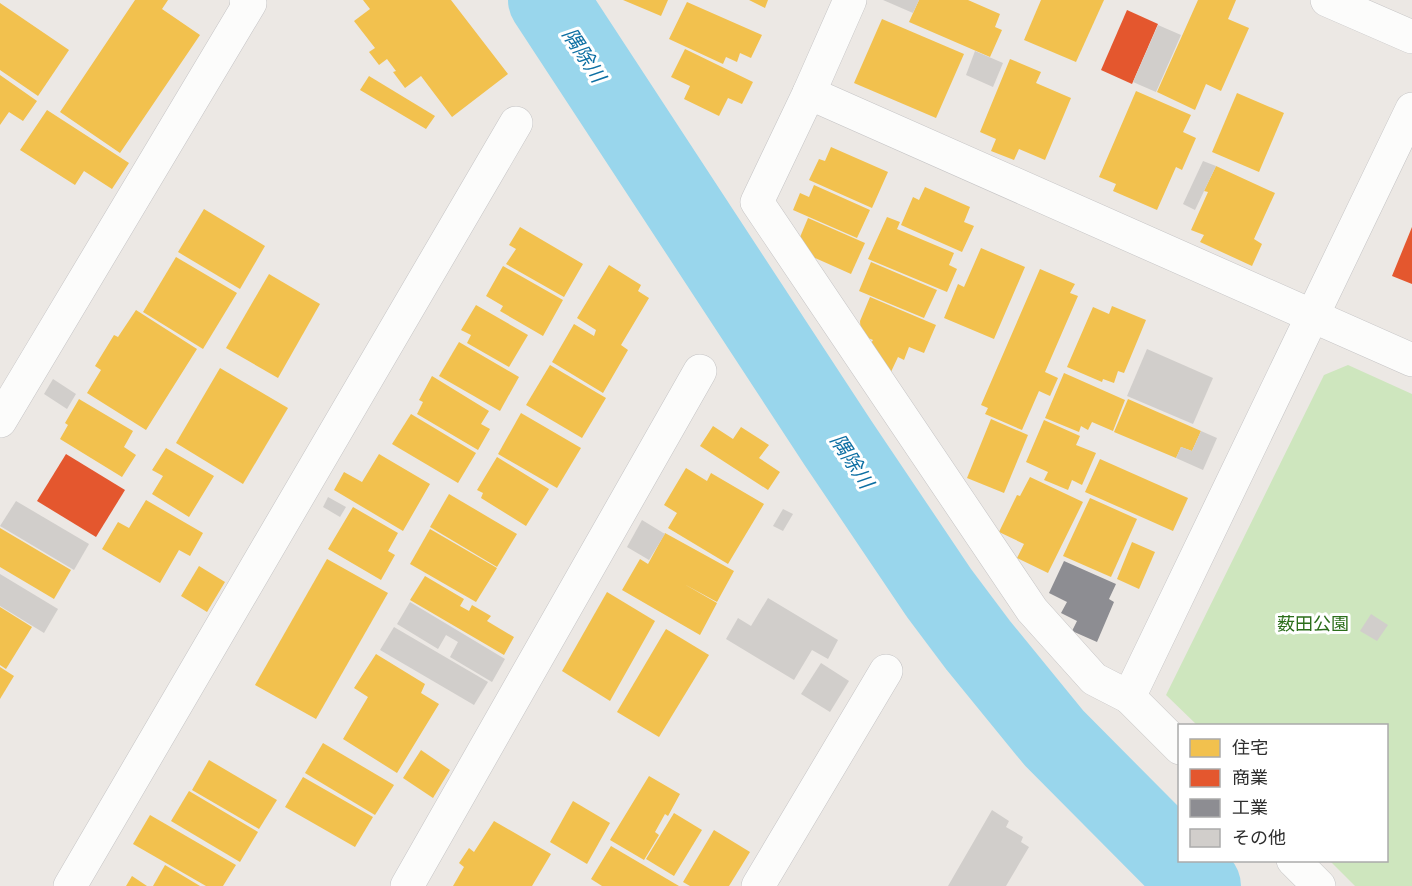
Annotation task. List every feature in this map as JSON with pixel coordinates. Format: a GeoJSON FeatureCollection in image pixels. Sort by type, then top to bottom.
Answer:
{"type":"FeatureCollection","features":[{"type":"Feature","properties":{"kind":"street"},"geometry":{"type":"LineString","coordinates":[[0,421],[250,3],[246,0]]}},
{"type":"Feature","properties":{"kind":"street"},"geometry":{"type":"LineString","coordinates":[[850,0],[757,202],[1032,610],[1094,679],[1129,697],[1178,747]]}},
{"type":"Feature","properties":{"kind":"street"},"geometry":{"type":"LineString","coordinates":[[1327,0],[1412,37]]}},
{"type":"Feature","properties":{"kind":"street"},"geometry":{"type":"LineString","coordinates":[[809,93],[1412,360]]}},
{"type":"Feature","properties":{"kind":"street"},"geometry":{"type":"LineString","coordinates":[[1129,697],[1412,109]]}},
{"type":"Feature","properties":{"kind":"street"},"geometry":{"type":"LineString","coordinates":[[70,886],[516,123]]}},
{"type":"Feature","properties":{"kind":"street"},"geometry":{"type":"LineString","coordinates":[[407,886],[700,371]]}},
{"type":"Feature","properties":{"kind":"street"},"geometry":{"type":"LineString","coordinates":[[758,886],[886,671]]}},
{"type":"Feature","properties":{"kind":"street"},"geometry":{"type":"LineString","coordinates":[[1294,862],[1319,886]]}},
{"type":"Feature","properties":{"kind":"green space","name":"薮田公園"},"geometry":{"type":"Polygon","coordinates":[[[1348,365],[1412,394],[1412,886],[1355,886],[1331,862],[1388,862],[1388,724],[1196,724],[1166,695],[1324,375],[1348,365]]]}},
{"type":"Feature","properties":{"kind":"building: 住宅"},"geometry":{"type":"Polygon","coordinates":[[[135,0],[168,0],[162,9],[200,35],[120,153],[60,112],[135,0]]]}},
{"type":"Feature","properties":{"kind":"building: 住宅"},"geometry":{"type":"Polygon","coordinates":[[[363,0],[451,0],[508,74],[452,117],[421,76],[405,88],[387,59],[379,65],[369,52],[375,48],[354,21],[370,9],[363,0]]]}},
{"type":"Feature","properties":{"kind":"building: 住宅"},"geometry":{"type":"Polygon","coordinates":[[[623,0],[668,0],[661,16],[623,0]]]}},
{"type":"Feature","properties":{"kind":"building: 住宅"},"geometry":{"type":"Polygon","coordinates":[[[749,0],[768,0],[765,8],[749,0]]]}},
{"type":"Feature","properties":{"kind":"building: 住宅"},"geometry":{"type":"Polygon","coordinates":[[[919,0],[968,0],[1000,14],[995,27],[1002,30],[990,57],[909,22],[919,0]]]}},
{"type":"Feature","properties":{"kind":"building: 住宅"},"geometry":{"type":"Polygon","coordinates":[[[1041,0],[1104,0],[1076,62],[1024,40],[1041,0]]]}},
{"type":"Feature","properties":{"kind":"building: 住宅"},"geometry":{"type":"Polygon","coordinates":[[[1198,0],[1236,0],[1228,19],[1249,28],[1221,91],[1206,84],[1195,110],[1157,92],[1198,0]]]}},
{"type":"Feature","properties":{"kind":"building: 住宅"},"geometry":{"type":"Polygon","coordinates":[[[687,2],[762,35],[751,58],[740,53],[737,62],[726,57],[723,64],[669,39],[687,2]]]}},
{"type":"Feature","properties":{"kind":"building: 住宅"},"geometry":{"type":"Polygon","coordinates":[[[0,3],[69,50],[38,96],[0,70],[0,3]]]}},
{"type":"Feature","properties":{"kind":"building: 住宅"},"geometry":{"type":"Polygon","coordinates":[[[882,19],[964,54],[936,118],[854,83],[882,19]]]}},
{"type":"Feature","properties":{"kind":"building: 住宅"},"geometry":{"type":"Polygon","coordinates":[[[685,49],[753,82],[742,104],[728,98],[719,116],[684,99],[690,86],[671,77],[685,49]]]}},
{"type":"Feature","properties":{"kind":"building: 住宅"},"geometry":{"type":"Polygon","coordinates":[[[1010,59],[1041,72],[1036,83],[1071,98],[1045,160],[1019,149],[1014,160],[991,151],[996,139],[980,132],[1010,59]]]}},
{"type":"Feature","properties":{"kind":"building: 住宅"},"geometry":{"type":"Polygon","coordinates":[[[0,75],[37,101],[23,121],[9,112],[0,125],[0,75]]]}},
{"type":"Feature","properties":{"kind":"building: 住宅"},"geometry":{"type":"Polygon","coordinates":[[[369,76],[435,116],[426,129],[360,90],[369,76]]]}},
{"type":"Feature","properties":{"kind":"building: 住宅"},"geometry":{"type":"Polygon","coordinates":[[[1136,91],[1191,115],[1183,132],[1196,138],[1182,170],[1176,167],[1157,210],[1113,191],[1116,184],[1099,177],[1136,91]]]}},
{"type":"Feature","properties":{"kind":"building: 住宅"},"geometry":{"type":"Polygon","coordinates":[[[1237,93],[1284,113],[1259,172],[1212,152],[1237,93]]]}},
{"type":"Feature","properties":{"kind":"building: 住宅"},"geometry":{"type":"Polygon","coordinates":[[[47,110],[129,163],[112,189],[84,171],[75,185],[20,150],[47,110]]]}},
{"type":"Feature","properties":{"kind":"building: 住宅"},"geometry":{"type":"Polygon","coordinates":[[[831,147],[888,172],[872,208],[809,180],[819,159],[825,161],[831,147]]]}},
{"type":"Feature","properties":{"kind":"building: 住宅"},"geometry":{"type":"Polygon","coordinates":[[[1216,166],[1275,193],[1254,239],[1262,244],[1252,266],[1200,242],[1204,235],[1191,230],[1208,192],[1204,191],[1216,166]]]}},
{"type":"Feature","properties":{"kind":"building: 住宅"},"geometry":{"type":"Polygon","coordinates":[[[814,185],[870,210],[857,238],[793,210],[800,193],[809,197],[814,185]]]}},
{"type":"Feature","properties":{"kind":"building: 住宅"},"geometry":{"type":"Polygon","coordinates":[[[925,187],[970,207],[964,222],[974,226],[962,252],[901,225],[913,197],[919,200],[925,187]]]}},
{"type":"Feature","properties":{"kind":"building: 住宅"},"geometry":{"type":"Polygon","coordinates":[[[204,209],[265,246],[240,289],[178,252],[204,209]]]}},
{"type":"Feature","properties":{"kind":"building: 住宅"},"geometry":{"type":"Polygon","coordinates":[[[887,217],[900,222],[897,229],[954,253],[949,265],[957,269],[947,292],[868,259],[887,217]]]}},
{"type":"Feature","properties":{"kind":"building: 住宅"},"geometry":{"type":"Polygon","coordinates":[[[808,218],[865,243],[851,274],[795,249],[808,218]]]}},
{"type":"Feature","properties":{"kind":"building: 住宅"},"geometry":{"type":"Polygon","coordinates":[[[520,227],[583,264],[564,297],[506,264],[516,249],[509,245],[520,227]]]}},
{"type":"Feature","properties":{"kind":"building: 住宅"},"geometry":{"type":"Polygon","coordinates":[[[981,248],[1025,267],[994,339],[944,318],[958,284],[964,287],[981,248]]]}},
{"type":"Feature","properties":{"kind":"building: 住宅"},"geometry":{"type":"Polygon","coordinates":[[[176,257],[237,293],[203,349],[143,312],[176,257]]]}},
{"type":"Feature","properties":{"kind":"building: 住宅"},"geometry":{"type":"Polygon","coordinates":[[[871,262],[937,290],[924,318],[859,291],[871,262]]]}},
{"type":"Feature","properties":{"kind":"building: 住宅"},"geometry":{"type":"Polygon","coordinates":[[[609,265],[641,285],[638,291],[649,298],[621,345],[628,350],[603,393],[552,362],[574,324],[594,336],[596,330],[577,318],[609,265]]]}},
{"type":"Feature","properties":{"kind":"building: 住宅"},"geometry":{"type":"Polygon","coordinates":[[[503,266],[563,300],[543,336],[500,311],[503,306],[486,296],[503,266]]]}},
{"type":"Feature","properties":{"kind":"building: 住宅"},"geometry":{"type":"Polygon","coordinates":[[[1040,269],[1075,284],[1070,293],[1078,296],[1045,372],[1058,378],[1050,396],[1039,391],[1022,430],[985,414],[988,408],[981,405],[1040,269]]]}},
{"type":"Feature","properties":{"kind":"building: 住宅"},"geometry":{"type":"Polygon","coordinates":[[[269,274],[320,304],[278,378],[226,348],[269,274]]]}},
{"type":"Feature","properties":{"kind":"building: 住宅"},"geometry":{"type":"Polygon","coordinates":[[[870,297],[936,325],[924,353],[909,347],[904,360],[898,357],[890,374],[868,348],[873,340],[861,335],[860,321],[870,297]]]}},
{"type":"Feature","properties":{"kind":"building: 住宅"},"geometry":{"type":"Polygon","coordinates":[[[476,305],[528,335],[509,367],[467,343],[471,335],[461,330],[476,305]]]}},
{"type":"Feature","properties":{"kind":"building: 住宅"},"geometry":{"type":"Polygon","coordinates":[[[1112,306],[1146,320],[1124,373],[1118,371],[1114,383],[1103,379],[1102,382],[1067,367],[1093,307],[1109,314],[1112,306]]]}},
{"type":"Feature","properties":{"kind":"building: 住宅"},"geometry":{"type":"Polygon","coordinates":[[[136,310],[197,349],[146,430],[87,393],[101,370],[95,366],[114,335],[118,337],[136,310]]]}},
{"type":"Feature","properties":{"kind":"building: 住宅"},"geometry":{"type":"Polygon","coordinates":[[[459,342],[519,377],[500,411],[439,376],[459,342]]]}},
{"type":"Feature","properties":{"kind":"building: 住宅"},"geometry":{"type":"Polygon","coordinates":[[[550,365],[606,398],[582,438],[526,405],[550,365]]]}},
{"type":"Feature","properties":{"kind":"building: 住宅"},"geometry":{"type":"Polygon","coordinates":[[[220,368],[288,408],[243,484],[176,443],[220,368]]]}},
{"type":"Feature","properties":{"kind":"building: 住宅"},"geometry":{"type":"Polygon","coordinates":[[[1064,373],[1125,400],[1113,431],[1092,422],[1088,430],[1081,426],[1079,432],[1045,418],[1064,373]]]}},
{"type":"Feature","properties":{"kind":"building: 住宅"},"geometry":{"type":"Polygon","coordinates":[[[432,376],[489,411],[481,424],[490,429],[478,450],[417,414],[423,402],[419,400],[432,376]]]}},
{"type":"Feature","properties":{"kind":"building: 住宅"},"geometry":{"type":"Polygon","coordinates":[[[79,399],[133,431],[124,447],[136,455],[122,477],[60,439],[68,425],[65,423],[79,399]]]}},
{"type":"Feature","properties":{"kind":"building: 住宅"},"geometry":{"type":"Polygon","coordinates":[[[1128,399],[1201,431],[1192,451],[1181,447],[1176,458],[1114,432],[1128,399]]]}},
{"type":"Feature","properties":{"kind":"building: 住宅"},"geometry":{"type":"Polygon","coordinates":[[[521,413],[581,448],[557,488],[498,454],[521,413]]]}},
{"type":"Feature","properties":{"kind":"building: 住宅"},"geometry":{"type":"Polygon","coordinates":[[[411,414],[476,453],[458,483],[392,444],[411,414]]]}},
{"type":"Feature","properties":{"kind":"building: 住宅"},"geometry":{"type":"Polygon","coordinates":[[[991,419],[1028,435],[1004,493],[967,478],[991,419]]]}},
{"type":"Feature","properties":{"kind":"building: 住宅"},"geometry":{"type":"Polygon","coordinates":[[[1044,420],[1080,436],[1076,445],[1096,453],[1082,485],[1072,480],[1068,490],[1044,480],[1048,472],[1026,462],[1044,420]]]}},
{"type":"Feature","properties":{"kind":"building: 住宅"},"geometry":{"type":"Polygon","coordinates":[[[713,426],[733,439],[741,427],[769,445],[759,458],[780,472],[768,490],[700,446],[713,426]]]}},
{"type":"Feature","properties":{"kind":"building: 住宅"},"geometry":{"type":"Polygon","coordinates":[[[166,448],[214,476],[189,517],[152,494],[163,476],[152,470],[166,448]]]}},
{"type":"Feature","properties":{"kind":"building: 住宅"},"geometry":{"type":"Polygon","coordinates":[[[379,454],[430,484],[403,531],[334,490],[344,472],[362,482],[379,454]]]}},
{"type":"Feature","properties":{"kind":"building: 住宅"},"geometry":{"type":"Polygon","coordinates":[[[497,457],[549,489],[526,526],[481,498],[483,493],[477,490],[497,457]]]}},
{"type":"Feature","properties":{"kind":"building: 住宅"},"geometry":{"type":"Polygon","coordinates":[[[1100,459],[1188,498],[1173,531],[1085,492],[1100,459]]]}},
{"type":"Feature","properties":{"kind":"building: 住宅"},"geometry":{"type":"Polygon","coordinates":[[[686,468],[707,481],[711,473],[764,504],[728,564],[668,528],[677,513],[664,505],[686,468]]]}},
{"type":"Feature","properties":{"kind":"building: 住宅"},"geometry":{"type":"Polygon","coordinates":[[[1030,477],[1083,502],[1048,573],[1017,558],[1024,544],[999,532],[1017,495],[1020,496],[1030,477]]]}},
{"type":"Feature","properties":{"kind":"building: 住宅"},"geometry":{"type":"Polygon","coordinates":[[[449,494],[517,534],[497,567],[430,527],[449,494]]]}},
{"type":"Feature","properties":{"kind":"building: 住宅"},"geometry":{"type":"Polygon","coordinates":[[[1090,498],[1137,519],[1111,577],[1063,556],[1090,498]]]}},
{"type":"Feature","properties":{"kind":"building: 住宅"},"geometry":{"type":"Polygon","coordinates":[[[146,500],[203,533],[190,556],[179,550],[160,583],[102,549],[118,522],[129,528],[146,500]]]}},
{"type":"Feature","properties":{"kind":"building: 住宅"},"geometry":{"type":"Polygon","coordinates":[[[353,507],[398,533],[388,551],[395,555],[381,580],[328,549],[353,507]]]}},
{"type":"Feature","properties":{"kind":"building: 住宅"},"geometry":{"type":"Polygon","coordinates":[[[0,528],[71,570],[54,599],[0,567],[0,528]]]}},
{"type":"Feature","properties":{"kind":"building: 住宅"},"geometry":{"type":"Polygon","coordinates":[[[430,529],[497,568],[476,602],[410,564],[430,529]]]}},
{"type":"Feature","properties":{"kind":"building: 住宅"},"geometry":{"type":"Polygon","coordinates":[[[665,533],[734,571],[717,602],[684,584],[717,603],[700,635],[622,590],[640,559],[648,564],[665,533]]]}},
{"type":"Feature","properties":{"kind":"building: 住宅"},"geometry":{"type":"Polygon","coordinates":[[[1132,542],[1155,552],[1139,589],[1117,579],[1132,542]]]}},
{"type":"Feature","properties":{"kind":"building: 住宅"},"geometry":{"type":"Polygon","coordinates":[[[327,559],[388,593],[316,719],[255,685],[327,559]]]}},
{"type":"Feature","properties":{"kind":"building: 住宅"},"geometry":{"type":"Polygon","coordinates":[[[199,566],[225,582],[207,612],[181,596],[199,566]]]}},
{"type":"Feature","properties":{"kind":"building: 住宅"},"geometry":{"type":"Polygon","coordinates":[[[425,576],[464,599],[460,606],[469,611],[472,605],[491,616],[487,621],[514,637],[504,655],[410,600],[425,576]]]}},
{"type":"Feature","properties":{"kind":"building: 住宅"},"geometry":{"type":"Polygon","coordinates":[[[607,592],[655,621],[610,701],[562,671],[607,592]]]}},
{"type":"Feature","properties":{"kind":"building: 住宅"},"geometry":{"type":"Polygon","coordinates":[[[0,607],[32,627],[6,669],[0,665],[0,607]]]}},
{"type":"Feature","properties":{"kind":"building: 住宅"},"geometry":{"type":"Polygon","coordinates":[[[666,629],[709,655],[659,737],[617,712],[666,629]]]}},
{"type":"Feature","properties":{"kind":"building: 住宅"},"geometry":{"type":"Polygon","coordinates":[[[376,654],[425,684],[421,693],[439,704],[397,773],[343,739],[368,697],[354,688],[376,654]]]}},
{"type":"Feature","properties":{"kind":"building: 住宅"},"geometry":{"type":"Polygon","coordinates":[[[0,667],[14,676],[0,699],[0,667]]]}},
{"type":"Feature","properties":{"kind":"building: 住宅"},"geometry":{"type":"Polygon","coordinates":[[[323,743],[394,785],[375,815],[305,773],[323,743]]]}},
{"type":"Feature","properties":{"kind":"building: 住宅"},"geometry":{"type":"Polygon","coordinates":[[[421,750],[450,770],[433,798],[403,778],[421,750]]]}},
{"type":"Feature","properties":{"kind":"building: 住宅"},"geometry":{"type":"Polygon","coordinates":[[[209,760],[277,800],[259,829],[192,790],[209,760]]]}},
{"type":"Feature","properties":{"kind":"building: 住宅"},"geometry":{"type":"Polygon","coordinates":[[[649,776],[680,794],[668,816],[665,814],[655,832],[659,835],[644,860],[610,840],[649,776]]]}},
{"type":"Feature","properties":{"kind":"building: 住宅"},"geometry":{"type":"Polygon","coordinates":[[[303,777],[373,817],[355,847],[285,807],[303,777]]]}},
{"type":"Feature","properties":{"kind":"building: 住宅"},"geometry":{"type":"Polygon","coordinates":[[[189,791],[258,832],[240,862],[171,821],[189,791]]]}},
{"type":"Feature","properties":{"kind":"building: 住宅"},"geometry":{"type":"Polygon","coordinates":[[[573,801],[610,823],[587,864],[550,842],[573,801]]]}},
{"type":"Feature","properties":{"kind":"building: 住宅"},"geometry":{"type":"Polygon","coordinates":[[[674,813],[702,830],[674,876],[646,859],[674,813]]]}},
{"type":"Feature","properties":{"kind":"building: 住宅"},"geometry":{"type":"Polygon","coordinates":[[[150,815],[236,865],[223,886],[206,886],[133,844],[150,815]]]}},
{"type":"Feature","properties":{"kind":"building: 住宅"},"geometry":{"type":"Polygon","coordinates":[[[494,821],[551,854],[532,886],[453,886],[464,867],[459,863],[469,848],[474,852],[494,821]]]}},
{"type":"Feature","properties":{"kind":"building: 住宅"},"geometry":{"type":"Polygon","coordinates":[[[714,830],[750,852],[729,886],[690,886],[683,882],[714,830]]]}},
{"type":"Feature","properties":{"kind":"building: 住宅"},"geometry":{"type":"Polygon","coordinates":[[[611,846],[679,886],[602,886],[591,879],[611,846]]]}},
{"type":"Feature","properties":{"kind":"building: 住宅"},"geometry":{"type":"Polygon","coordinates":[[[165,865],[200,886],[153,886],[165,865]]]}},
{"type":"Feature","properties":{"kind":"building: 住宅"},"geometry":{"type":"Polygon","coordinates":[[[132,876],[147,886],[126,886],[132,876]]]}},
{"type":"Feature","properties":{"kind":"building: 商業"},"geometry":{"type":"Polygon","coordinates":[[[1127,10],[1158,24],[1132,84],[1101,70],[1127,10]]]}},
{"type":"Feature","properties":{"kind":"building: 商業"},"geometry":{"type":"Polygon","coordinates":[[[1412,227],[1412,284],[1392,276],[1412,227]]]}},
{"type":"Feature","properties":{"kind":"building: 商業"},"geometry":{"type":"Polygon","coordinates":[[[66,454],[125,490],[96,537],[37,501],[66,454]]]}},
{"type":"Feature","properties":{"kind":"building: 工業"},"geometry":{"type":"Polygon","coordinates":[[[1064,561],[1116,584],[1109,599],[1114,602],[1097,642],[1072,631],[1077,621],[1061,613],[1067,602],[1049,593],[1064,561]]]}},
{"type":"Feature","properties":{"kind":"building: その他"},"geometry":{"type":"Polygon","coordinates":[[[883,0],[919,0],[913,13],[883,0]]]}},
{"type":"Feature","properties":{"kind":"building: その他"},"geometry":{"type":"Polygon","coordinates":[[[1158,25],[1181,35],[1156,92],[1133,82],[1158,25]]]}},
{"type":"Feature","properties":{"kind":"building: その他"},"geometry":{"type":"Polygon","coordinates":[[[975,51],[1003,63],[993,87],[966,75],[975,51]]]}},
{"type":"Feature","properties":{"kind":"building: その他"},"geometry":{"type":"Polygon","coordinates":[[[1203,161],[1216,166],[1195,210],[1183,204],[1203,161]]]}},
{"type":"Feature","properties":{"kind":"building: その他"},"geometry":{"type":"Polygon","coordinates":[[[1147,349],[1213,378],[1193,424],[1127,396],[1147,349]]]}},
{"type":"Feature","properties":{"kind":"building: その他"},"geometry":{"type":"Polygon","coordinates":[[[53,379],[76,394],[67,409],[44,394],[53,379]]]}},
{"type":"Feature","properties":{"kind":"building: その他"},"geometry":{"type":"Polygon","coordinates":[[[1201,431],[1217,438],[1203,470],[1176,458],[1181,447],[1192,451],[1201,431]]]}},
{"type":"Feature","properties":{"kind":"building: その他"},"geometry":{"type":"Polygon","coordinates":[[[328,497],[346,507],[340,517],[323,507],[328,497]]]}},
{"type":"Feature","properties":{"kind":"building: その他"},"geometry":{"type":"Polygon","coordinates":[[[16,501],[89,544],[74,570],[0,526],[16,501]]]}},
{"type":"Feature","properties":{"kind":"building: その他"},"geometry":{"type":"Polygon","coordinates":[[[783,509],[793,514],[783,531],[773,526],[783,509]]]}},
{"type":"Feature","properties":{"kind":"building: その他"},"geometry":{"type":"Polygon","coordinates":[[[642,520],[665,534],[649,560],[627,547],[642,520]]]}},
{"type":"Feature","properties":{"kind":"building: その他"},"geometry":{"type":"Polygon","coordinates":[[[0,574],[58,609],[44,633],[0,606],[0,574]]]}},
{"type":"Feature","properties":{"kind":"building: その他"},"geometry":{"type":"Polygon","coordinates":[[[768,598],[838,640],[828,659],[812,650],[794,680],[726,639],[738,618],[751,626],[768,598]]]}},
{"type":"Feature","properties":{"kind":"building: その他"},"geometry":{"type":"Polygon","coordinates":[[[410,602],[505,659],[492,682],[450,657],[458,642],[446,635],[438,649],[397,624],[410,602]]]}},
{"type":"Feature","properties":{"kind":"building: その他"},"geometry":{"type":"Polygon","coordinates":[[[1371,614],[1388,625],[1377,641],[1360,631],[1371,614]]]}},
{"type":"Feature","properties":{"kind":"building: その他"},"geometry":{"type":"Polygon","coordinates":[[[394,627],[488,682],[474,705],[380,650],[394,627]]]}},
{"type":"Feature","properties":{"kind":"building: その他"},"geometry":{"type":"Polygon","coordinates":[[[821,663],[849,681],[830,712],[801,694],[821,663]]]}},
{"type":"Feature","properties":{"kind":"building: その他"},"geometry":{"type":"Polygon","coordinates":[[[992,810],[1009,821],[1006,827],[1023,837],[1021,842],[1029,847],[1006,886],[948,886],[992,810]]]}},
{"type":"Feature","properties":{"kind":"waterway","name":"隅除川"},"geometry":{"type":"LineString","coordinates":[[548,0],[939,593],[1054,738],[1201,886]]}}]}
